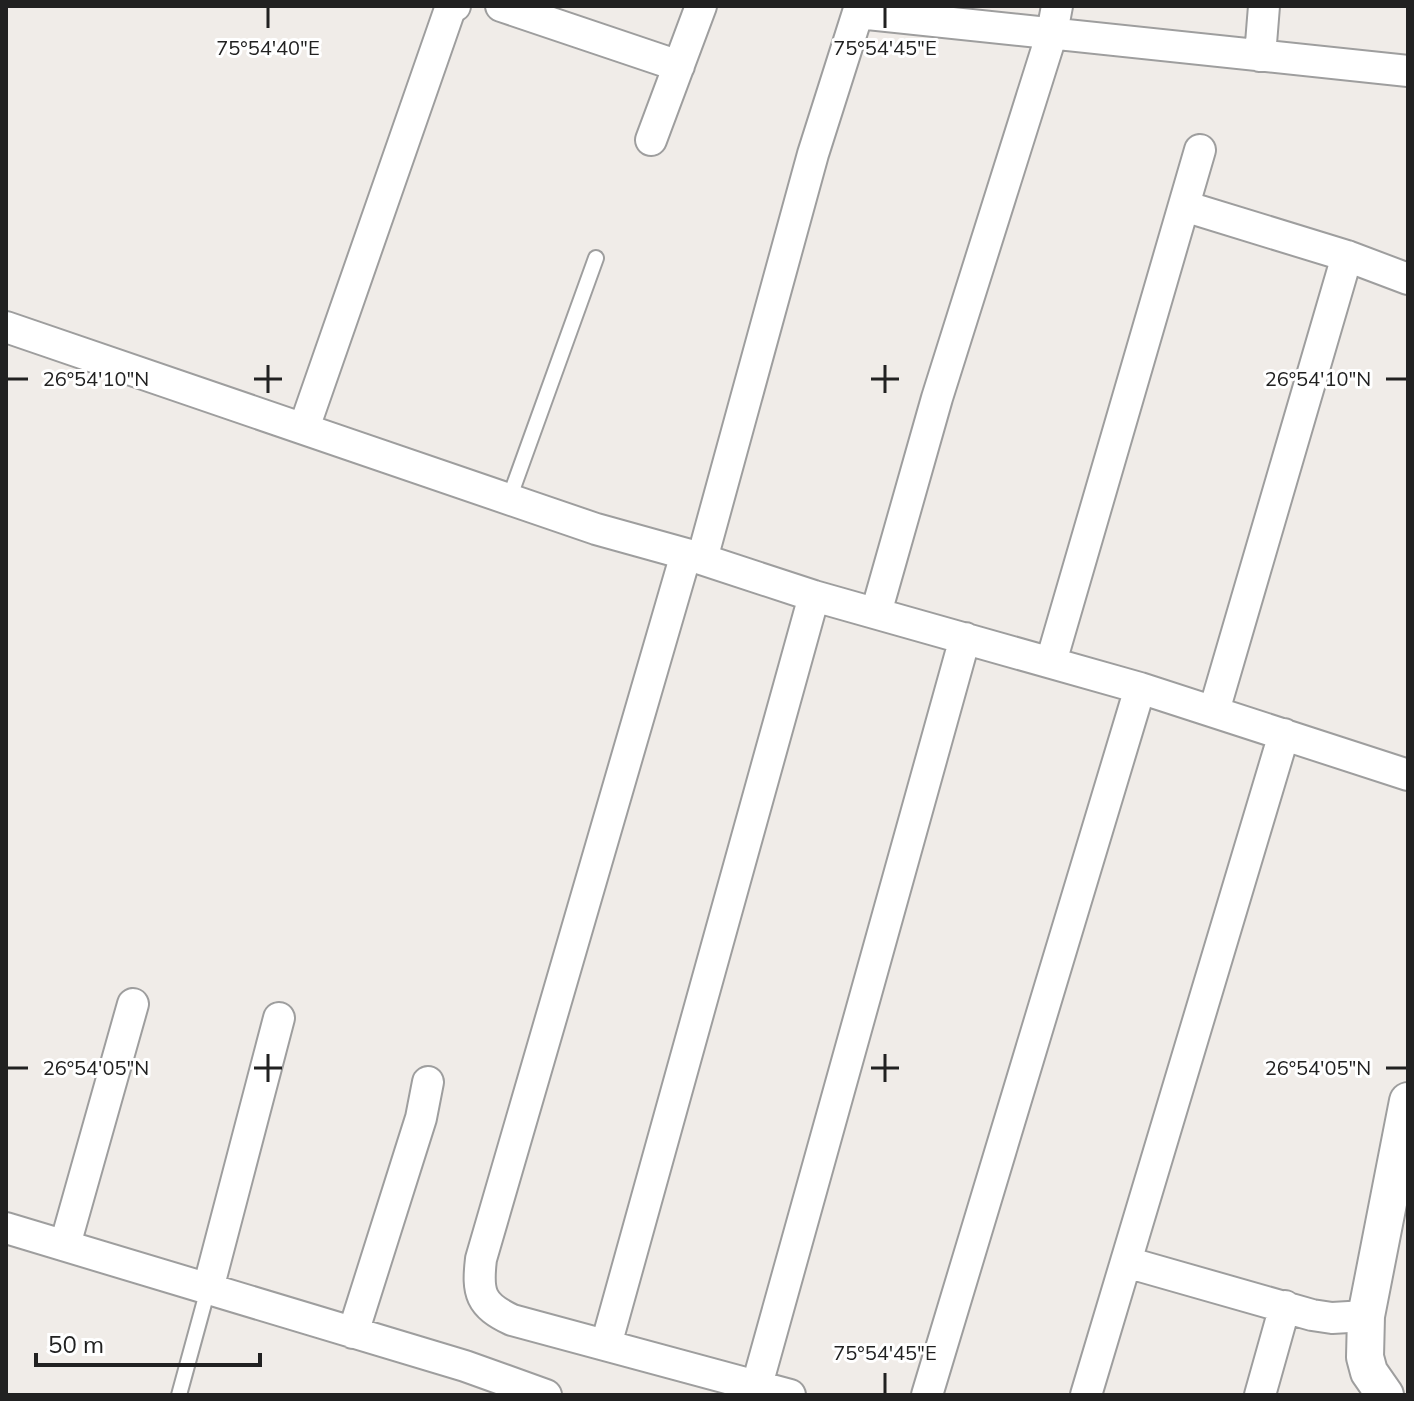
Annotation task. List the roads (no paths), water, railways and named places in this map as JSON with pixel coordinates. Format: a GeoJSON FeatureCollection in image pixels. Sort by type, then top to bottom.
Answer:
{"type":"FeatureCollection","features":[{"type":"Feature","properties":{"kind":"street"},"geometry":{"type":"LineString","coordinates":[[304,428],[450,9],[455,6]]}},
{"type":"Feature","properties":{"kind":"street"},"geometry":{"type":"LineString","coordinates":[[501,6],[545,13],[679,66]]}},
{"type":"Feature","properties":{"kind":"street"},"geometry":{"type":"LineString","coordinates":[[651,140],[701,6]]}},
{"type":"Feature","properties":{"kind":"street"},"geometry":{"type":"LineString","coordinates":[[1260,56],[1264,6]]}},
{"type":"Feature","properties":{"kind":"street"},"geometry":{"type":"LineString","coordinates":[[790,1395],[512,1320],[492,1310],[481,1294],[479,1279],[481,1259],[859,10],[1055,19],[1260,56],[1408,71]]}},
{"type":"Feature","properties":{"kind":"street"},"geometry":{"type":"LineString","coordinates":[[876,613],[937,398],[1055,19]]}},
{"type":"Feature","properties":{"kind":"street"},"geometry":{"type":"LineString","coordinates":[[1051,662],[1200,150]]}},
{"type":"Feature","properties":{"kind":"street"},"geometry":{"type":"LineString","coordinates":[[1184,206],[1347,256],[1408,279]]}},
{"type":"Feature","properties":{"kind":"street"},"geometry":{"type":"LineString","coordinates":[[1214,711],[1347,256]]}},
{"type":"Feature","properties":{"kind":"street"},"geometry":{"type":"LineString","coordinates":[[6,327],[596,529],[694,556],[814,596],[1140,688],[1408,775]]}},
{"type":"Feature","properties":{"kind":"street"},"geometry":{"type":"LineString","coordinates":[[606,1345],[814,596]]}},
{"type":"Feature","properties":{"kind":"street"},"geometry":{"type":"LineString","coordinates":[[757,1385],[965,638]]}},
{"type":"Feature","properties":{"kind":"street"},"geometry":{"type":"LineString","coordinates":[[927,1395],[1140,688]]}},
{"type":"Feature","properties":{"kind":"street"},"geometry":{"type":"LineString","coordinates":[[1086,1395],[1284,734]]}},
{"type":"Feature","properties":{"kind":"street"},"geometry":{"type":"LineString","coordinates":[[65,1245],[133,1004]]}},
{"type":"Feature","properties":{"kind":"street"},"geometry":{"type":"LineString","coordinates":[[208,1289],[279,1018]]}},
{"type":"Feature","properties":{"kind":"street"},"geometry":{"type":"LineString","coordinates":[[353,1333],[421,1118],[428,1082]]}},
{"type":"Feature","properties":{"kind":"street"},"geometry":{"type":"LineString","coordinates":[[1385,1395],[1369,1372],[1365,1357],[1366,1316],[1408,1101]]}},
{"type":"Feature","properties":{"kind":"street"},"geometry":{"type":"LineString","coordinates":[[6,1228],[465,1366],[546,1395]]}},
{"type":"Feature","properties":{"kind":"street"},"geometry":{"type":"LineString","coordinates":[[1126,1262],[1332,1318],[1366,1316]]}},
{"type":"Feature","properties":{"kind":"street"},"geometry":{"type":"LineString","coordinates":[[1260,1395],[1285,1306]]}},
{"type":"Feature","properties":{"kind":"lane"},"geometry":{"type":"LineString","coordinates":[[509,499],[596,258]]}},
{"type":"Feature","properties":{"kind":"lane"},"geometry":{"type":"LineString","coordinates":[[179,1395],[208,1289]]}}]}
